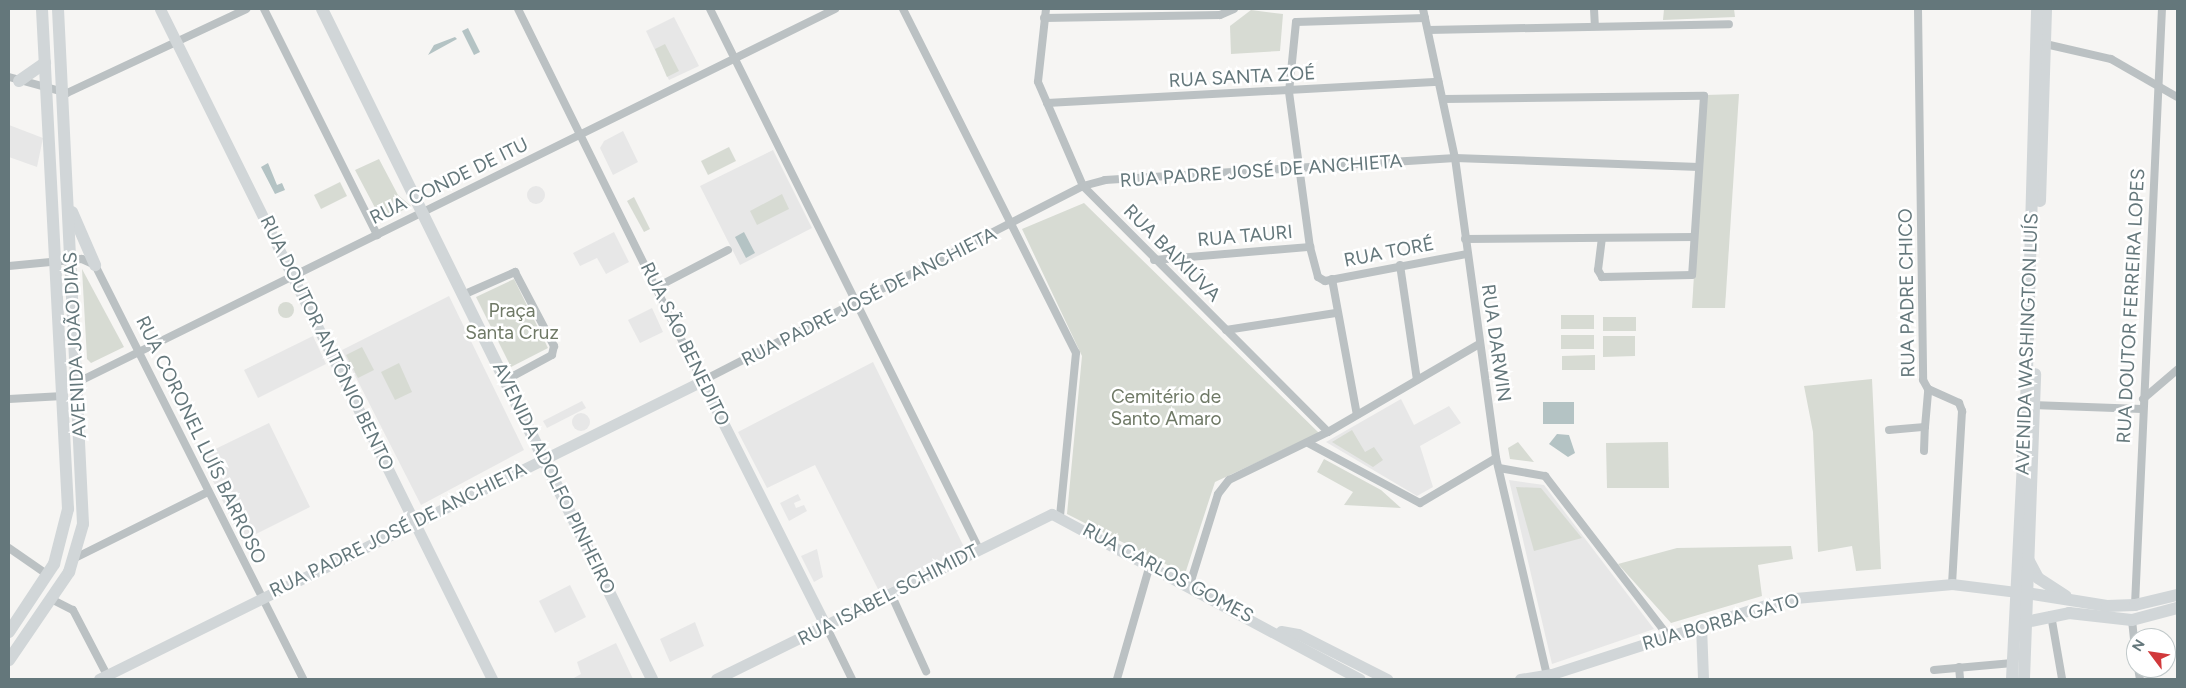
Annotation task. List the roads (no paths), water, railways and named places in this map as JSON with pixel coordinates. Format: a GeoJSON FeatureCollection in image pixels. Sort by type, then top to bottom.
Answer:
{"type":"FeatureCollection","features":[{"type":"Feature","properties":{"kind":"main road","name":"AVENIDA JOÃO DIAS"},"geometry":{"type":"LineString","coordinates":[[9,632],[48,575],[68,509],[42,9]]}},
{"type":"Feature","properties":{"kind":"main road","name":"AVENIDA JOÃO DIAS"},"geometry":{"type":"LineString","coordinates":[[9,660],[53,600],[75,558],[84,506],[58,9]]}},
{"type":"Feature","properties":{"kind":"main road","name":"AVENIDA ADOLFO PINHEIRO"},"geometry":{"type":"LineString","coordinates":[[322,9],[425,211],[652,679]]}},
{"type":"Feature","properties":{"kind":"main road","name":"AVENIDA WASHINGTON LUÍS"},"geometry":{"type":"LineString","coordinates":[[2037,9],[2041,43]]}},
{"type":"Feature","properties":{"kind":"main road","name":"AVENIDA WASHINGTON LUÍS"},"geometry":{"type":"LineString","coordinates":[[2024,679],[2026,622],[2021,592],[2028,557],[2030,405],[2041,43],[2046,9]]}},
{"type":"Feature","properties":{"kind":"main road"},"geometry":{"type":"LineString","coordinates":[[14,79],[45,63]]}},
{"type":"Feature","properties":{"kind":"main road"},"geometry":{"type":"LineString","coordinates":[[68,206],[95,265]]}},
{"type":"Feature","properties":{"kind":"main road","name":"AVENIDA WASHINGTON LUÍS"},"geometry":{"type":"LineString","coordinates":[[2012,679],[2021,592],[2030,405]]}},
{"type":"Feature","properties":{"kind":"main road"},"geometry":{"type":"LineString","coordinates":[[2028,557],[2038,578],[2072,600]]}},
{"type":"Feature","properties":{"kind":"main road"},"geometry":{"type":"LineString","coordinates":[[2021,592],[2072,600],[2135,605],[2177,595]]}},
{"type":"Feature","properties":{"kind":"main road"},"geometry":{"type":"LineString","coordinates":[[2026,622],[2051,615],[2132,620],[2177,608]]}},
{"type":"Feature","properties":{"kind":"street","name":"RUA DOUTOR ANTÔNIO BENTO"},"geometry":{"type":"LineString","coordinates":[[160,9],[294,276],[492,679]]}},
{"type":"Feature","properties":{"kind":"street"},"geometry":{"type":"LineString","coordinates":[[14,79],[61,94],[246,9]]}},
{"type":"Feature","properties":{"kind":"street"},"geometry":{"type":"LineString","coordinates":[[264,9],[377,235]]}},
{"type":"Feature","properties":{"kind":"street","name":"RUA SÃO BENEDITO"},"geometry":{"type":"LineString","coordinates":[[518,9],[852,679]]}},
{"type":"Feature","properties":{"kind":"street"},"geometry":{"type":"LineString","coordinates":[[710,9],[858,302],[979,549]]}},
{"type":"Feature","properties":{"kind":"street","name":"RUA CONDE DE ITU"},"geometry":{"type":"LineString","coordinates":[[78,382],[835,9]]}},
{"type":"Feature","properties":{"kind":"street"},"geometry":{"type":"LineString","coordinates":[[903,9],[1013,223],[1076,354],[1060,515]]}},
{"type":"Feature","properties":{"kind":"street","name":"RUA BAIXIÚVA"},"geometry":{"type":"LineString","coordinates":[[1046,9],[1037,59],[1038,82],[1083,186],[1154,260],[1328,432]]}},
{"type":"Feature","properties":{"kind":"street"},"geometry":{"type":"LineString","coordinates":[[1044,18],[1220,15],[1234,9]]}},
{"type":"Feature","properties":{"kind":"street","name":"RUA DARWIN"},"geometry":{"type":"LineString","coordinates":[[1423,9],[1438,82],[1444,99],[1455,158],[1496,458],[1548,677]]}},
{"type":"Feature","properties":{"kind":"street"},"geometry":{"type":"LineString","coordinates":[[1594,9],[1595,26]]}},
{"type":"Feature","properties":{"kind":"street","name":"RUA PADRE CHICO"},"geometry":{"type":"LineString","coordinates":[[1918,9],[1923,380],[1928,389],[1953,398],[1962,411],[1952,584]]}},
{"type":"Feature","properties":{"kind":"street","name":"RUA DOUTOR FERREIRA LOPES"},"geometry":{"type":"LineString","coordinates":[[2135,605],[2142,409],[2162,9]]}},
{"type":"Feature","properties":{"kind":"street"},"geometry":{"type":"LineString","coordinates":[[1310,247],[1289,92],[1293,30],[1301,20],[1425,18]]}},
{"type":"Feature","properties":{"kind":"street"},"geometry":{"type":"LineString","coordinates":[[1428,30],[1730,24]]}},
{"type":"Feature","properties":{"kind":"street"},"geometry":{"type":"LineString","coordinates":[[2041,43],[2111,59],[2158,82],[2177,97]]}},
{"type":"Feature","properties":{"kind":"street","name":"RUA SANTA ZOÉ"},"geometry":{"type":"LineString","coordinates":[[1047,104],[1289,92],[1438,82]]}},
{"type":"Feature","properties":{"kind":"street"},"geometry":{"type":"LineString","coordinates":[[1444,99],[1701,95],[1705,100],[1690,276],[1602,277],[1598,270],[1602,240]]}},
{"type":"Feature","properties":{"kind":"street","name":"RUA PADRE JOSÉ DE ANCHIETA"},"geometry":{"type":"LineString","coordinates":[[105,678],[261,598],[702,381],[1083,186],[1105,180],[1299,171],[1455,158],[1700,167]]}},
{"type":"Feature","properties":{"kind":"street"},"geometry":{"type":"LineString","coordinates":[[1465,239],[1602,240],[1694,237]]}},
{"type":"Feature","properties":{"kind":"street","name":"RUA TAURI"},"geometry":{"type":"LineString","coordinates":[[1154,260],[1310,247]]}},
{"type":"Feature","properties":{"kind":"street","name":"RUA TORÉ"},"geometry":{"type":"LineString","coordinates":[[1310,247],[1318,278],[1332,279],[1467,254]]}},
{"type":"Feature","properties":{"kind":"street"},"geometry":{"type":"LineString","coordinates":[[657,287],[728,250]]}},
{"type":"Feature","properties":{"kind":"street"},"geometry":{"type":"LineString","coordinates":[[9,266],[72,260],[95,265]]}},
{"type":"Feature","properties":{"kind":"street","name":"RUA CORONEL LUÍS BARROSO"},"geometry":{"type":"LineString","coordinates":[[95,265],[302,679]]}},
{"type":"Feature","properties":{"kind":"street"},"geometry":{"type":"LineString","coordinates":[[1400,265],[1417,380]]}},
{"type":"Feature","properties":{"kind":"street"},"geometry":{"type":"LineString","coordinates":[[464,294],[515,272],[554,346],[552,355],[506,380]]}},
{"type":"Feature","properties":{"kind":"street"},"geometry":{"type":"LineString","coordinates":[[1332,279],[1336,313],[1357,415]]}},
{"type":"Feature","properties":{"kind":"street"},"geometry":{"type":"LineString","coordinates":[[1226,330],[1336,313]]}},
{"type":"Feature","properties":{"kind":"street"},"geometry":{"type":"LineString","coordinates":[[1190,584],[1222,486],[1328,432],[1479,344]]}},
{"type":"Feature","properties":{"kind":"street"},"geometry":{"type":"LineString","coordinates":[[2143,399],[2177,370]]}},
{"type":"Feature","properties":{"kind":"street"},"geometry":{"type":"LineString","coordinates":[[1924,451],[1924,427],[1928,389]]}},
{"type":"Feature","properties":{"kind":"street"},"geometry":{"type":"LineString","coordinates":[[9,399],[63,396]]}},
{"type":"Feature","properties":{"kind":"street"},"geometry":{"type":"LineString","coordinates":[[2030,405],[2142,409]]}},
{"type":"Feature","properties":{"kind":"street"},"geometry":{"type":"LineString","coordinates":[[1889,430],[1924,427]]}},
{"type":"Feature","properties":{"kind":"street"},"geometry":{"type":"LineString","coordinates":[[1308,443],[1420,503],[1496,458]]}},
{"type":"Feature","properties":{"kind":"street"},"geometry":{"type":"LineString","coordinates":[[1499,468],[1545,476],[1669,636]]}},
{"type":"Feature","properties":{"kind":"street"},"geometry":{"type":"LineString","coordinates":[[75,558],[208,492]]}},
{"type":"Feature","properties":{"kind":"street","name":"RUA ISABEL SCHIMIDT"},"geometry":{"type":"LineString","coordinates":[[716,679],[891,594],[1045,515],[1060,515]]}},
{"type":"Feature","properties":{"kind":"street","name":"RUA CARLOS GOMES"},"geometry":{"type":"LineString","coordinates":[[1060,515],[1150,565],[1190,584],[1277,631],[1360,679]]}},
{"type":"Feature","properties":{"kind":"street"},"geometry":{"type":"LineString","coordinates":[[9,548],[48,575]]}},
{"type":"Feature","properties":{"kind":"street"},"geometry":{"type":"LineString","coordinates":[[1117,679],[1150,565]]}},
{"type":"Feature","properties":{"kind":"street","name":"RUA BORBA GATO"},"geometry":{"type":"LineString","coordinates":[[1520,679],[1548,677],[1784,600],[1952,584],[2021,592]]}},
{"type":"Feature","properties":{"kind":"street"},"geometry":{"type":"LineString","coordinates":[[891,594],[926,671]]}},
{"type":"Feature","properties":{"kind":"street"},"geometry":{"type":"LineString","coordinates":[[53,600],[73,610],[105,678]]}},
{"type":"Feature","properties":{"kind":"street"},"geometry":{"type":"LineString","coordinates":[[2051,615],[2062,679]]}},
{"type":"Feature","properties":{"kind":"street"},"geometry":{"type":"LineString","coordinates":[[2132,620],[2133,628]]}},
{"type":"Feature","properties":{"kind":"street"},"geometry":{"type":"LineString","coordinates":[[1701,626],[1703,679]]}},
{"type":"Feature","properties":{"kind":"street","name":"RUA CARLOS GOMES"},"geometry":{"type":"LineString","coordinates":[[1277,631],[1298,634],[1387,679]]}},
{"type":"Feature","properties":{"kind":"street"},"geometry":{"type":"LineString","coordinates":[[1934,670],[2013,663]]}},
{"type":"Feature","properties":{"kind":"street"},"geometry":{"type":"LineString","coordinates":[[1959,667],[1960,679]]}},
{"type":"Feature","properties":{"kind":"park label","name":"Praça Santa Cruz"},"geometry":{"type":"Point","coordinates":[512,322]}},
{"type":"Feature","properties":{"kind":"park label","name":"Cemitério de Santo Amaro"},"geometry":{"type":"Point","coordinates":[1166,408]}}]}
